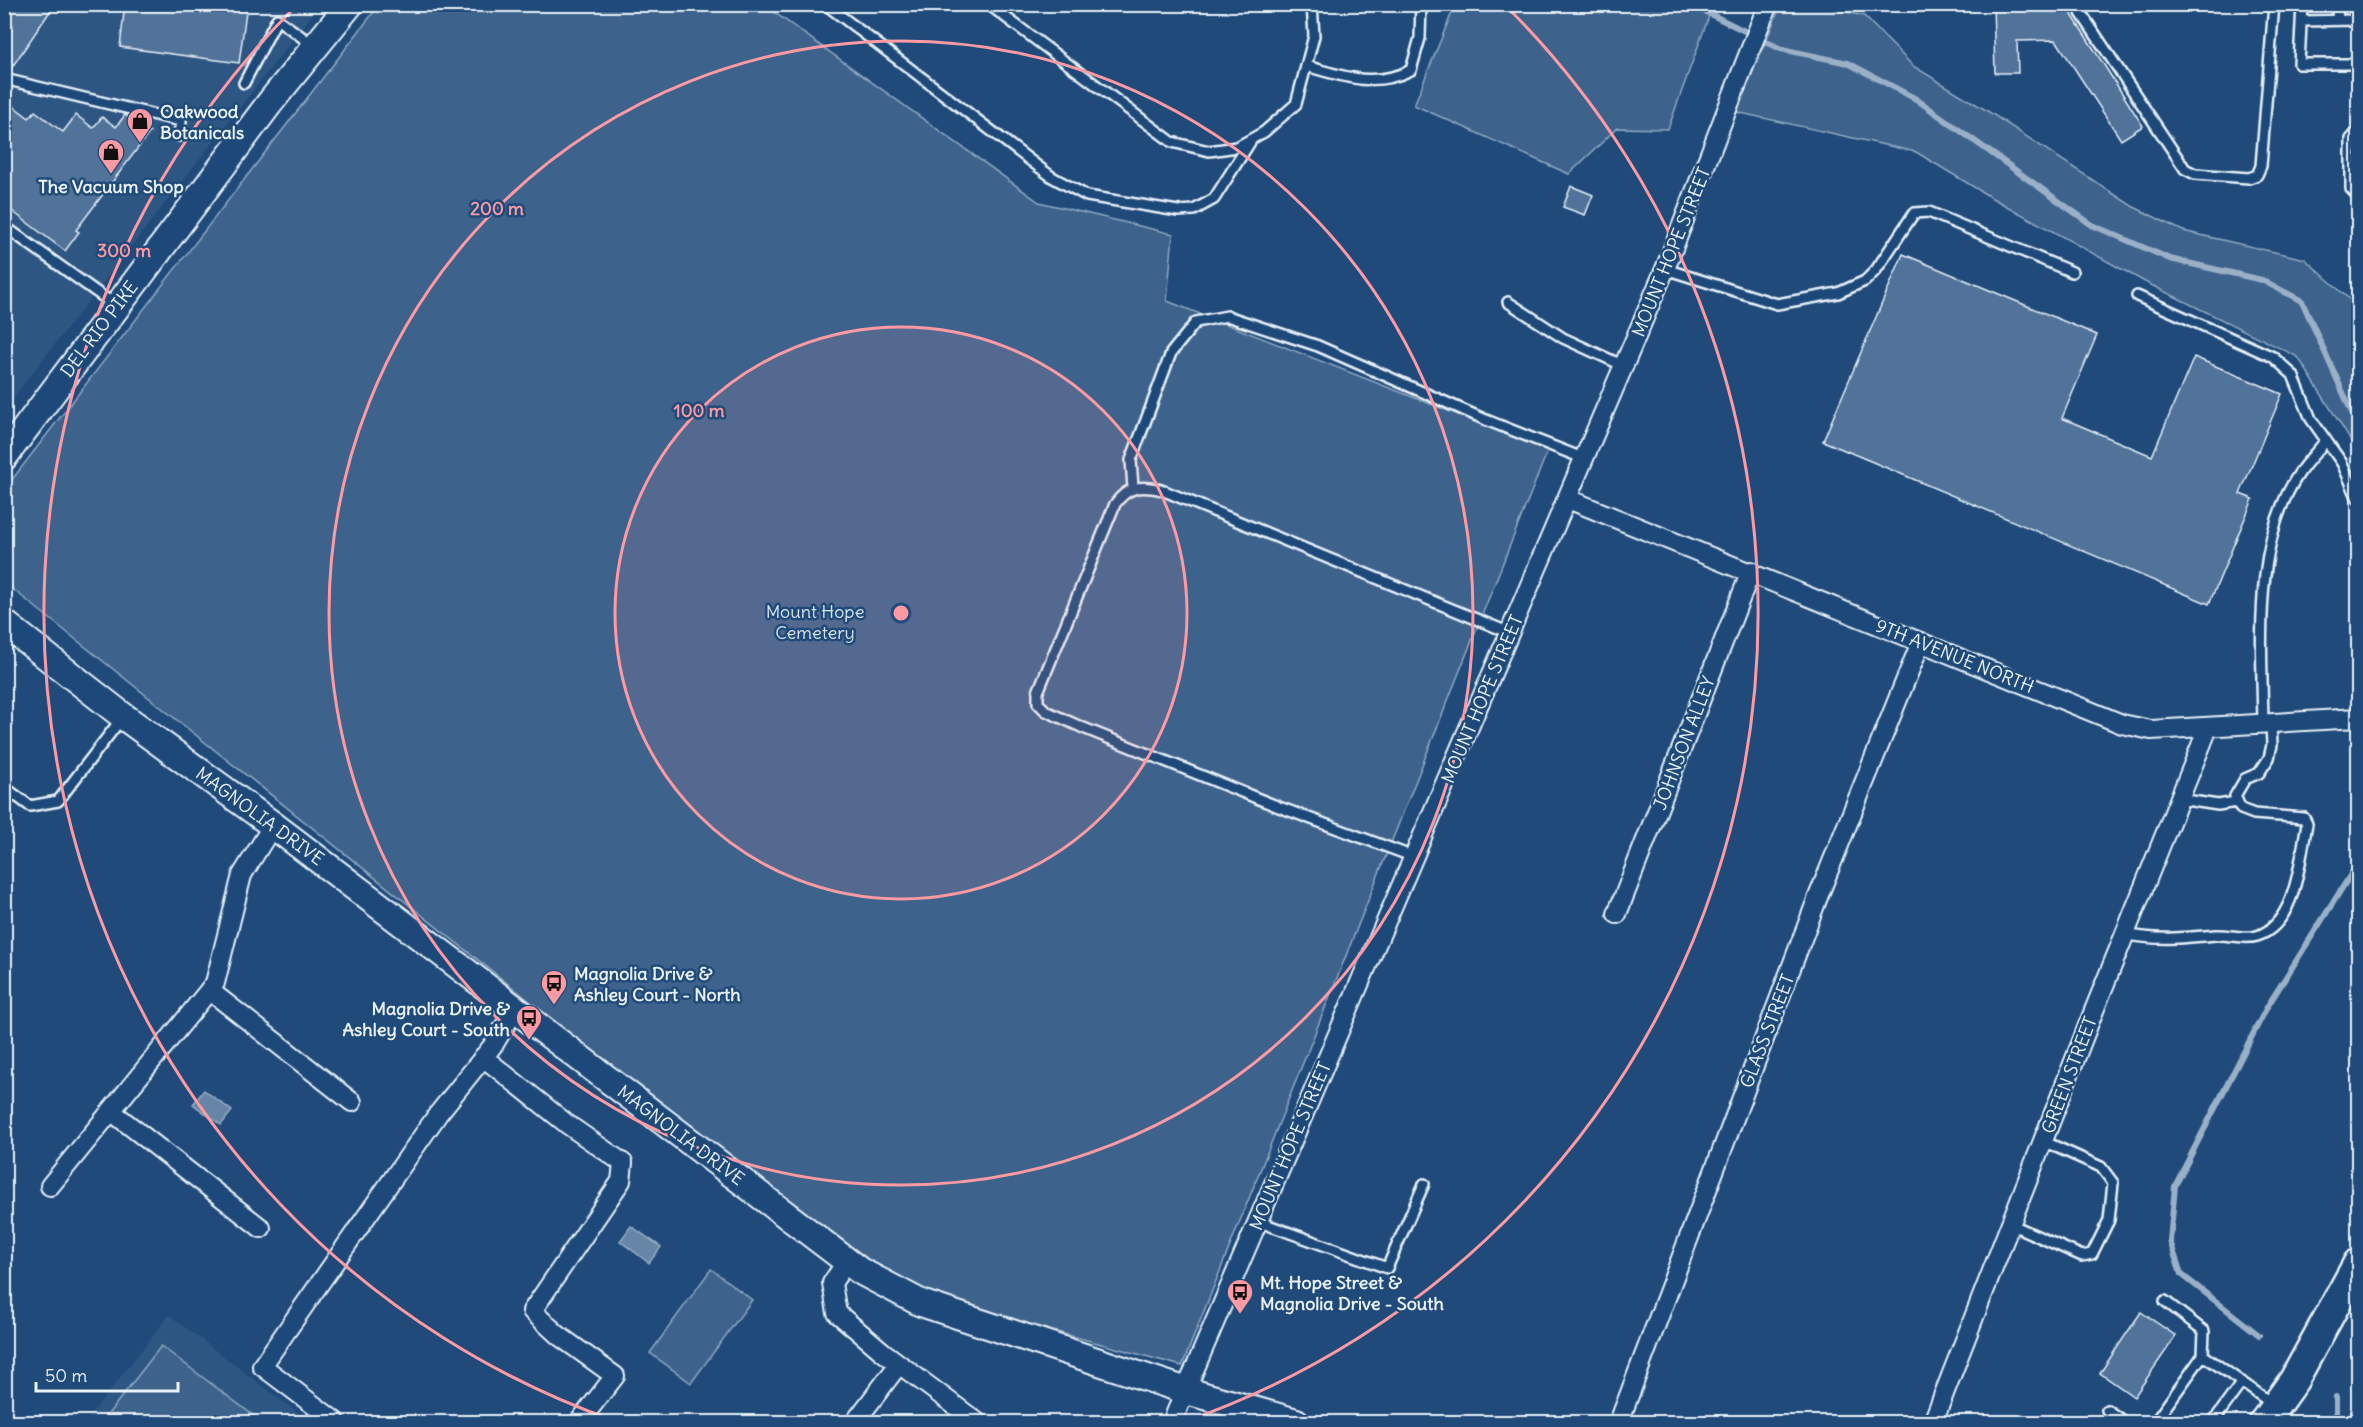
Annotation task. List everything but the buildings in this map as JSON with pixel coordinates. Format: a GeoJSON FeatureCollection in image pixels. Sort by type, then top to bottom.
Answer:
{"type":"FeatureCollection","features":[{"type":"Feature","properties":{"kind":"main road"},"geometry":{"type":"LineString","coordinates":[[2270,1414],[2294,1380],[2358,1263]]}},
{"type":"Feature","properties":{"kind":"street","name":"DEL RIO PIKE"},"geometry":{"type":"LineString","coordinates":[[4,457],[116,306],[350,4]]}},
{"type":"Feature","properties":{"kind":"street","name":"MOUNT HOPE STREET"},"geometry":{"type":"LineString","coordinates":[[1172,1422],[1665,269],[1767,6]]}},
{"type":"Feature","properties":{"kind":"street","name":"9TH AVENUE NORTH"},"geometry":{"type":"LineString","coordinates":[[1568,499],[1751,571],[2122,724],[2151,730],[2358,718]]}},
{"type":"Feature","properties":{"kind":"street","name":"JOHNSON ALLEY"},"geometry":{"type":"LineString","coordinates":[[1617,914],[1751,571]]}},
{"type":"Feature","properties":{"kind":"street","name":"MAGNOLIA DRIVE"},"geometry":{"type":"LineString","coordinates":[[4,624],[123,716],[273,825],[847,1261],[921,1303],[1187,1391],[1296,1422]]}},
{"type":"Feature","properties":{"kind":"street","name":"GLASS STREET"},"geometry":{"type":"LineString","coordinates":[[1619,1422],[1818,897],[1921,642]]}},
{"type":"Feature","properties":{"kind":"street","name":"GREEN STREET"},"geometry":{"type":"LineString","coordinates":[[1933,1422],[2208,728]]}},
{"type":"Feature","properties":{"kind":"street"},"geometry":{"type":"LineString","coordinates":[[50,1186],[215,983],[242,874],[273,825]]}},
{"type":"Feature","properties":{"kind":"street"},"geometry":{"type":"LineString","coordinates":[[209,990],[352,1102]]}},
{"type":"Feature","properties":{"kind":"street"},"geometry":{"type":"LineString","coordinates":[[336,1422],[262,1366],[438,1114],[483,1057],[515,1009]]}},
{"type":"Feature","properties":{"kind":"street"},"geometry":{"type":"LineString","coordinates":[[483,1057],[567,1124],[622,1163],[621,1181],[532,1311],[558,1335],[615,1376],[579,1422]]}},
{"type":"Feature","properties":{"kind":"street"},"geometry":{"type":"LineString","coordinates":[[111,1111],[261,1228]]}},
{"type":"Feature","properties":{"kind":"street"},"geometry":{"type":"LineString","coordinates":[[847,1261],[832,1283],[837,1313],[899,1364],[977,1422]]}},
{"type":"Feature","properties":{"kind":"street"},"geometry":{"type":"LineString","coordinates":[[855,1422],[899,1364]]}},
{"type":"Feature","properties":{"kind":"lane"},"geometry":{"type":"LineString","coordinates":[[825,4],[1052,177],[1087,196],[1179,211],[1194,210],[1214,198],[1252,139]]}},
{"type":"Feature","properties":{"kind":"lane"},"geometry":{"type":"LineString","coordinates":[[988,4],[1172,142],[1209,151],[1237,147],[1252,139],[1264,132],[1296,104],[1314,36],[1312,4]]}},
{"type":"Feature","properties":{"kind":"lane"},"geometry":{"type":"LineString","coordinates":[[1307,66],[1349,78],[1391,80],[1411,70],[1420,38],[1421,4]]}},
{"type":"Feature","properties":{"kind":"lane"},"geometry":{"type":"LineString","coordinates":[[2081,4],[2081,13],[2185,169],[2194,174],[2248,178],[2257,175],[2262,166],[2274,4]]}},
{"type":"Feature","properties":{"kind":"lane"},"geometry":{"type":"LineString","coordinates":[[2302,4],[2299,64],[2358,64]]}},
{"type":"Feature","properties":{"kind":"lane"},"geometry":{"type":"LineString","coordinates":[[2337,20],[2338,4]]}},
{"type":"Feature","properties":{"kind":"lane"},"geometry":{"type":"LineString","coordinates":[[244,83],[277,19],[315,47]]}},
{"type":"Feature","properties":{"kind":"lane"},"geometry":{"type":"LineString","coordinates":[[2301,21],[2358,20]]}},
{"type":"Feature","properties":{"kind":"lane"},"geometry":{"type":"LineString","coordinates":[[4,79],[181,121],[179,136]]}},
{"type":"Feature","properties":{"kind":"lane"},"geometry":{"type":"LineString","coordinates":[[2358,130],[2351,139],[2350,189],[2358,196]]}},
{"type":"Feature","properties":{"kind":"lane"},"geometry":{"type":"LineString","coordinates":[[1665,269],[1777,304],[1838,293],[1865,281],[1876,270],[1914,213],[1929,212],[2072,272]]}},
{"type":"Feature","properties":{"kind":"lane"},"geometry":{"type":"LineString","coordinates":[[4,226],[116,306]]}},
{"type":"Feature","properties":{"kind":"lane"},"geometry":{"type":"LineString","coordinates":[[2137,296],[2273,357],[2293,375],[2311,418],[2343,463],[2358,499]]}},
{"type":"Feature","properties":{"kind":"lane"},"geometry":{"type":"LineString","coordinates":[[1508,302],[1563,338],[1624,366]]}},
{"type":"Feature","properties":{"kind":"lane"},"geometry":{"type":"LineString","coordinates":[[1133,488],[1131,460],[1171,353],[1196,322],[1227,316],[1318,346],[1486,420],[1585,459]]}},
{"type":"Feature","properties":{"kind":"lane"},"geometry":{"type":"LineString","coordinates":[[2125,934],[2145,938],[2224,935],[2249,938],[2260,935],[2277,921],[2289,906],[2296,884],[2307,824],[2304,818],[2286,814],[2254,814],[2241,809],[2235,796],[2244,779],[2259,773],[2269,758],[2272,745],[2267,724],[2264,569],[2281,511],[2299,473],[2326,440]]}},
{"type":"Feature","properties":{"kind":"lane"},"geometry":{"type":"LineString","coordinates":[[1414,857],[1279,807],[1081,727],[1056,716],[1038,703],[1038,692],[1115,504],[1123,494],[1133,488],[1145,486],[1162,490],[1510,633]]}},
{"type":"Feature","properties":{"kind":"lane"},"geometry":{"type":"LineString","coordinates":[[4,787],[30,806],[58,801],[123,716]]}},
{"type":"Feature","properties":{"kind":"lane"},"geometry":{"type":"LineString","coordinates":[[2179,799],[2218,805],[2236,802]]}},
{"type":"Feature","properties":{"kind":"lane"},"geometry":{"type":"LineString","coordinates":[[2010,1224],[2082,1256],[2092,1254],[2109,1220],[2113,1182],[2101,1167],[2043,1140]]}},
{"type":"Feature","properties":{"kind":"lane"},"geometry":{"type":"LineString","coordinates":[[1257,1221],[1386,1268],[1424,1184]]}},
{"type":"Feature","properties":{"kind":"lane"},"geometry":{"type":"LineString","coordinates":[[2161,1420],[2203,1355],[2204,1331],[2165,1301]]}},
{"type":"Feature","properties":{"kind":"lane"},"geometry":{"type":"LineString","coordinates":[[2203,1355],[2242,1382],[2270,1414]]}},
{"type":"Feature","properties":{"kind":"lane"},"geometry":{"type":"LineString","coordinates":[[2213,1422],[2242,1382]]}},
{"type":"Feature","properties":{"kind":"lane"},"geometry":{"type":"LineString","coordinates":[[2182,1385],[2190,1391]]}},
{"type":"Feature","properties":{"kind":"lane"},"geometry":{"type":"LineString","coordinates":[[2211,1405],[2221,1412]]}},
{"type":"Feature","properties":{"kind":"lane"},"geometry":{"type":"LineString","coordinates":[[2107,1410],[2124,1422]]}},
{"type":"Feature","properties":{"kind":"shaded area"},"geometry":{"type":"Polygon","coordinates":[[[5,5],[320,5],[5,408],[5,5]]]}},
{"type":"Feature","properties":{"kind":"shaded area"},"geometry":{"type":"Polygon","coordinates":[[[204,1090],[232,1111],[221,1125],[193,1104],[204,1090]]]}},
{"type":"Feature","properties":{"kind":"shaded area"},"geometry":{"type":"Polygon","coordinates":[[[631,1226],[661,1247],[649,1263],[620,1241],[631,1226]]]}},
{"type":"Feature","properties":{"kind":"shaded area"},"geometry":{"type":"Polygon","coordinates":[[[169,1315],[310,1422],[85,1422],[169,1315]]]}},
{"type":"Feature","properties":{"kind":"green space","name":"Mount Hope Cemetery"},"geometry":{"type":"Polygon","coordinates":[[[380,4],[764,5],[1039,202],[1173,234],[1167,301],[1548,450],[1182,1366],[886,1285],[5,583],[4,490],[380,4]]]}},
{"type":"Feature","properties":{"kind":"green space"},"geometry":{"type":"Polygon","coordinates":[[[1455,4],[1713,5],[1668,129],[1617,128],[1569,174],[1414,105],[1455,4]]]}},
{"type":"Feature","properties":{"kind":"green space"},"geometry":{"type":"Polygon","coordinates":[[[1781,5],[1815,5],[1864,16],[1913,66],[1989,112],[2132,206],[2183,231],[2305,259],[2358,307],[2358,460],[2351,441],[2298,357],[2145,282],[1992,198],[1916,152],[1736,112],[1781,5]]]}},
{"type":"Feature","properties":{"kind":"green space"},"geometry":{"type":"Polygon","coordinates":[[[711,1269],[752,1300],[691,1383],[650,1353],[711,1269]]]}},
{"type":"Feature","properties":{"kind":"green space"},"geometry":{"type":"Polygon","coordinates":[[[161,1346],[262,1422],[102,1422],[161,1346]]]}},
{"type":"Feature","properties":{"kind":"waterway"},"geometry":{"type":"LineString","coordinates":[[1690,4],[1781,49],[1848,63],[1916,99],[2092,225],[2170,259],[2262,280],[2302,301],[2358,426]]}},
{"type":"Feature","properties":{"kind":"waterway"},"geometry":{"type":"LineString","coordinates":[[2259,1335],[2181,1274],[2170,1241],[2175,1186],[2267,1007],[2358,863]]}},
{"type":"Feature","properties":{"kind":"waterway"},"geometry":{"type":"LineString","coordinates":[[2336,1397],[2336,1422]]}},
{"type":"Feature","properties":{"kind":"place","name":"Oakwood Botanicals"},"geometry":{"type":"Point","coordinates":[140,144]}},
{"type":"Feature","properties":{"kind":"place","name":"The Vacuum Shop"},"geometry":{"type":"Point","coordinates":[111,175]}},
{"type":"Feature","properties":{"kind":"place","name":"Magnolia Drive & Ashley Court - North"},"geometry":{"type":"Point","coordinates":[554,1006]}},
{"type":"Feature","properties":{"kind":"place","name":"Magnolia Drive & Ashley Court - South"},"geometry":{"type":"Point","coordinates":[529,1041]}},
{"type":"Feature","properties":{"kind":"place","name":"Mt. Hope Street & Magnolia Drive - South"},"geometry":{"type":"Point","coordinates":[1240,1315]}}]}
